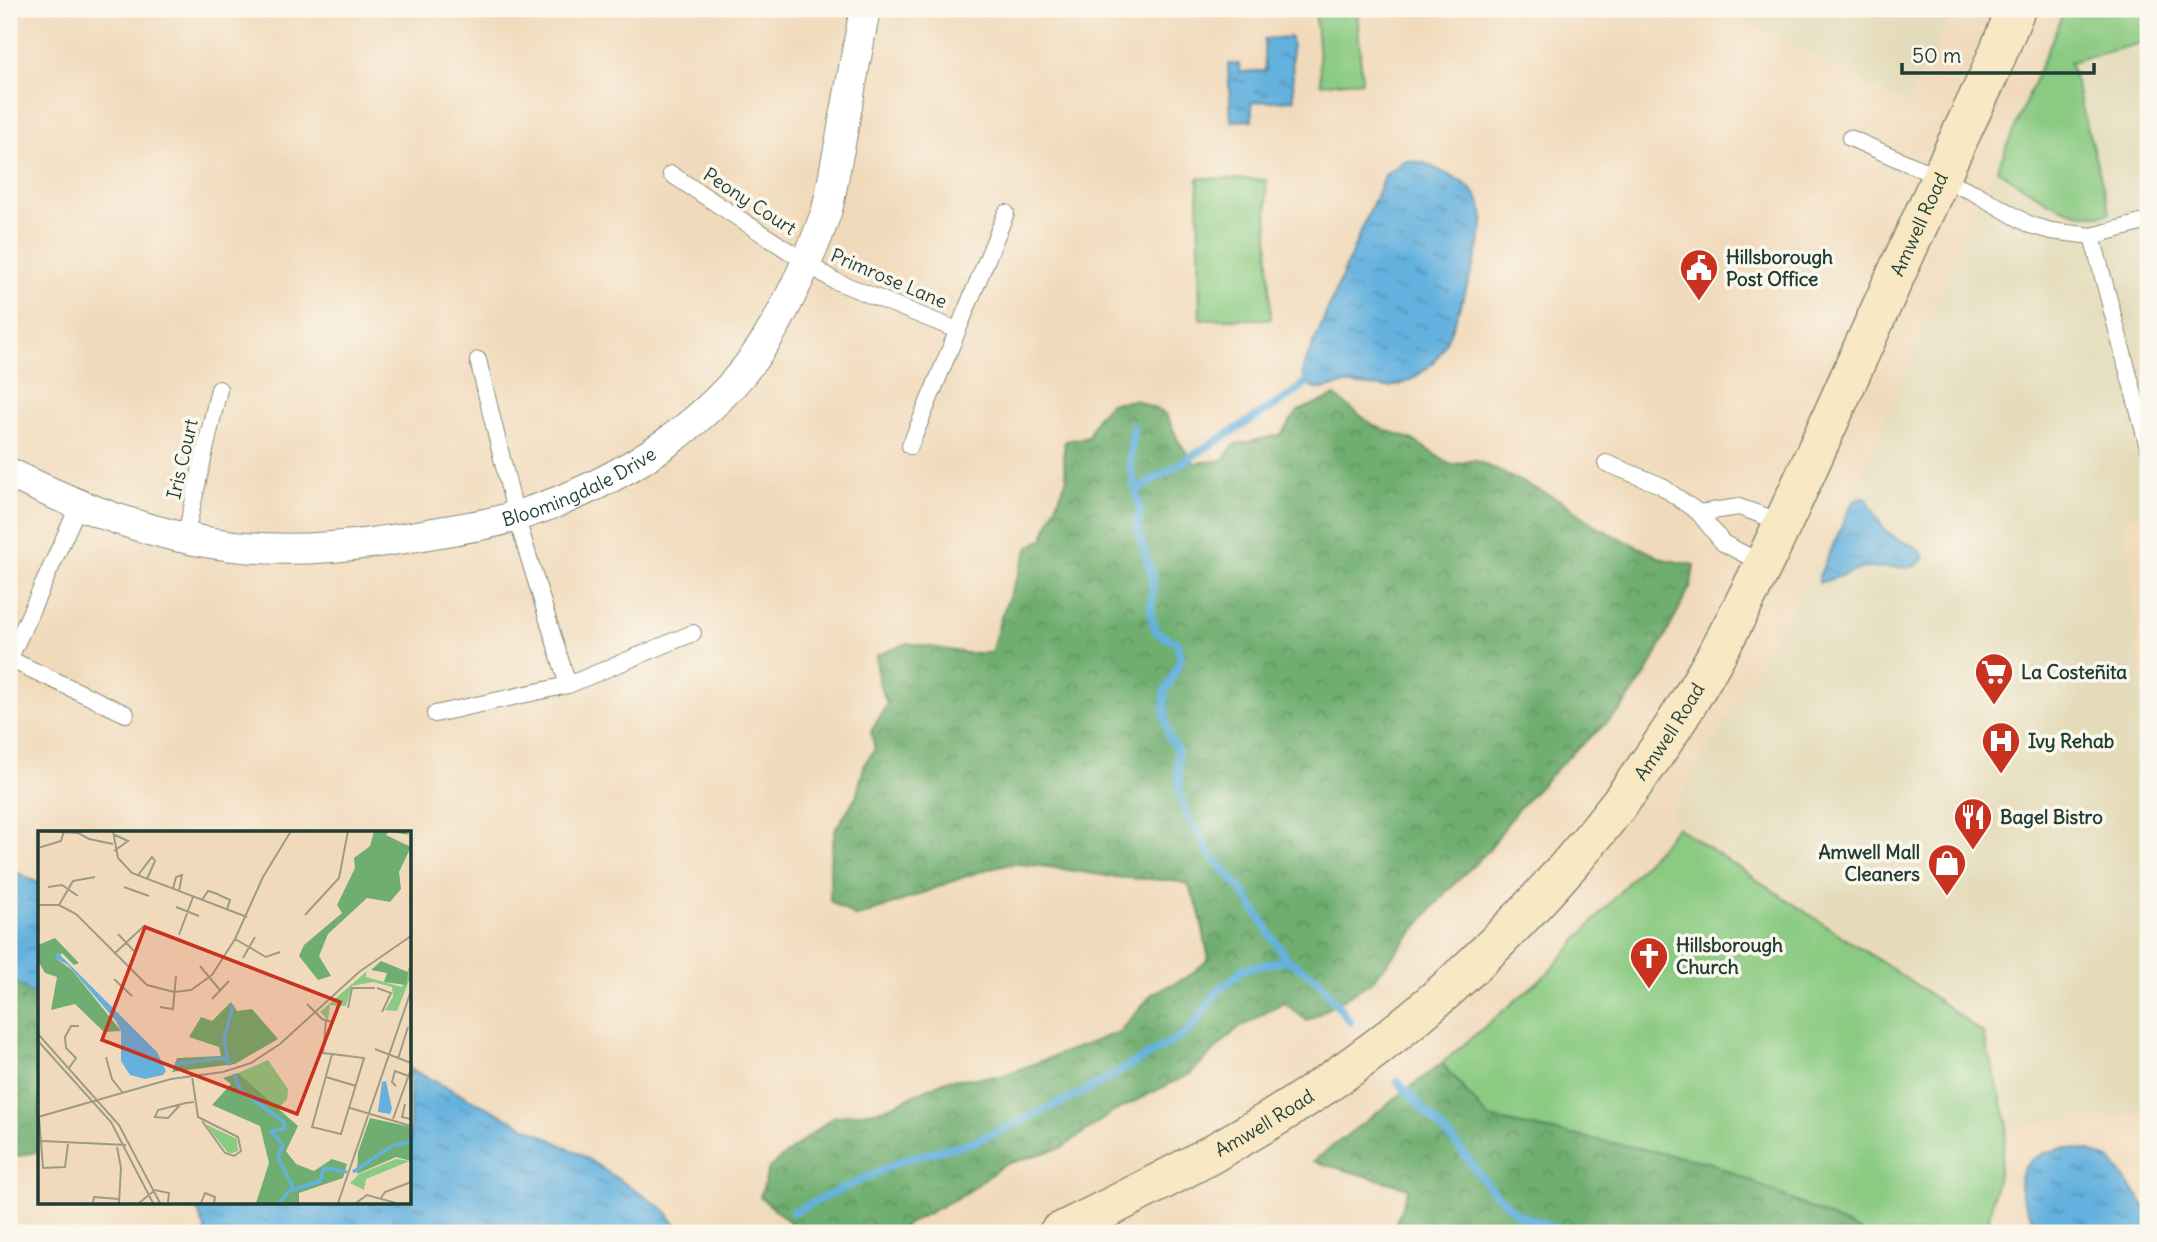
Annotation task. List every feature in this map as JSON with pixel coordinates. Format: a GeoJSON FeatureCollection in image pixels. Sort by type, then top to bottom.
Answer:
{"type":"FeatureCollection","features":[{"type":"Feature","properties":{"kind":"main road","name":"Amwell Road"},"geometry":{"type":"LineString","coordinates":[[1058,1233],[1207,1159],[1288,1110],[1410,1021],[1473,963],[1592,837],[1654,756],[1723,643],[1764,564],[1988,78],[2015,9]]}},
{"type":"Feature","properties":{"kind":"street","name":"Bloomingdale Drive"},"geometry":{"type":"LineString","coordinates":[[9,473],[78,507],[185,538],[281,550],[400,539],[516,516],[575,495],[624,470],[674,437],[710,407],[746,368],[776,324],[827,211],[865,9]]}},
{"type":"Feature","properties":{"kind":"lane"},"geometry":{"type":"LineString","coordinates":[[1850,138],[1940,178],[2030,225],[2060,233],[2092,236],[2148,222]]}},
{"type":"Feature","properties":{"kind":"lane","name":"Peony Court"},"geometry":{"type":"LineString","coordinates":[[671,174],[780,243],[805,264]]}},
{"type":"Feature","properties":{"kind":"lane"},"geometry":{"type":"LineString","coordinates":[[910,446],[1006,213]]}},
{"type":"Feature","properties":{"kind":"lane"},"geometry":{"type":"LineString","coordinates":[[2092,236],[2148,447]]}},
{"type":"Feature","properties":{"kind":"lane","name":"Primrose Lane"},"geometry":{"type":"LineString","coordinates":[[805,264],[833,280],[957,330]]}},
{"type":"Feature","properties":{"kind":"lane"},"geometry":{"type":"LineString","coordinates":[[478,360],[516,516],[568,685]]}},
{"type":"Feature","properties":{"kind":"lane","name":"Iris Court"},"geometry":{"type":"LineString","coordinates":[[185,538],[219,389]]}},
{"type":"Feature","properties":{"kind":"lane"},"geometry":{"type":"LineString","coordinates":[[1606,463],[1660,485],[1699,513],[1723,543],[1764,564]]}},
{"type":"Feature","properties":{"kind":"lane"},"geometry":{"type":"LineString","coordinates":[[78,507],[9,659],[126,714]]}},
{"type":"Feature","properties":{"kind":"lane"},"geometry":{"type":"LineString","coordinates":[[1699,513],[1739,507],[1784,523]]}},
{"type":"Feature","properties":{"kind":"lane"},"geometry":{"type":"LineString","coordinates":[[435,714],[568,685],[693,633]]}},
{"type":"Feature","properties":{"kind":"shaded area"},"geometry":{"type":"Polygon","coordinates":[[[1723,9],[1955,9],[1906,104],[1723,9]]]}},
{"type":"Feature","properties":{"kind":"shaded area"},"geometry":{"type":"Polygon","coordinates":[[[2062,9],[2148,9],[2148,511],[2125,517],[2148,742],[2148,1111],[2004,1126],[1991,1029],[1668,816],[1833,539],[2062,9]]]}},
{"type":"Feature","properties":{"kind":"green space"},"geometry":{"type":"Polygon","coordinates":[[[1315,9],[1357,9],[1362,81],[1321,84],[1315,9]]]}},
{"type":"Feature","properties":{"kind":"green space"},"geometry":{"type":"Polygon","coordinates":[[[2065,9],[2148,9],[2148,41],[2070,62],[2110,213],[2080,214],[2065,209],[1997,170],[2065,9]]]}},
{"type":"Feature","properties":{"kind":"green space"},"geometry":{"type":"Polygon","coordinates":[[[1198,178],[1266,180],[1271,319],[1200,319],[1198,178]]]}},
{"type":"Feature","properties":{"kind":"green space"},"geometry":{"type":"Polygon","coordinates":[[[1335,396],[1374,426],[1411,439],[1451,465],[1475,460],[1562,501],[1597,527],[1663,559],[1694,565],[1691,585],[1647,673],[1619,712],[1569,756],[1516,811],[1489,850],[1447,891],[1371,982],[1307,1021],[1284,1002],[1236,1030],[1190,1074],[1113,1112],[1063,1147],[1003,1165],[968,1192],[891,1233],[792,1233],[793,1225],[760,1197],[769,1168],[833,1117],[882,1110],[946,1080],[1001,1076],[1119,1032],[1153,993],[1188,977],[1209,959],[1199,910],[1188,884],[1170,880],[1114,877],[1012,864],[965,876],[856,917],[830,901],[830,860],[835,830],[856,797],[865,763],[875,749],[871,732],[887,704],[878,680],[876,656],[908,643],[967,653],[991,653],[1001,617],[1029,547],[1043,539],[1067,478],[1063,459],[1065,441],[1088,437],[1097,417],[1110,403],[1136,400],[1166,414],[1178,440],[1194,463],[1223,460],[1234,445],[1280,435],[1298,411],[1335,396]]]}},
{"type":"Feature","properties":{"kind":"green space"},"geometry":{"type":"Polygon","coordinates":[[[1677,827],[1924,990],[1983,1033],[2008,1125],[1986,1233],[1864,1233],[1711,1163],[1488,1118],[1442,1063],[1549,972],[1677,827]]]}},
{"type":"Feature","properties":{"kind":"green space"},"geometry":{"type":"Polygon","coordinates":[[[9,978],[38,998],[38,1151],[9,1158],[9,978]]]}},
{"type":"Feature","properties":{"kind":"green space"},"geometry":{"type":"Polygon","coordinates":[[[1442,1063],[1488,1118],[1711,1163],[1864,1233],[1392,1233],[1409,1188],[1313,1161],[1442,1063]]]}},
{"type":"Feature","properties":{"kind":"water"},"geometry":{"type":"Polygon","coordinates":[[[1291,37],[1294,100],[1252,102],[1252,120],[1231,121],[1228,64],[1239,64],[1240,72],[1265,71],[1264,39],[1291,37]]]}},
{"type":"Feature","properties":{"kind":"water"},"geometry":{"type":"Polygon","coordinates":[[[1404,161],[1425,164],[1458,179],[1474,192],[1481,205],[1483,224],[1480,241],[1452,328],[1436,359],[1420,374],[1399,385],[1384,387],[1343,384],[1322,389],[1312,388],[1303,376],[1303,368],[1385,175],[1404,161]]]}},
{"type":"Feature","properties":{"kind":"water"},"geometry":{"type":"Polygon","coordinates":[[[1865,497],[1884,528],[1894,537],[1920,551],[1924,559],[1913,567],[1863,568],[1819,583],[1819,576],[1852,504],[1865,497]]]}},
{"type":"Feature","properties":{"kind":"water"},"geometry":{"type":"Polygon","coordinates":[[[9,869],[38,883],[38,998],[9,978],[9,869]]]}},
{"type":"Feature","properties":{"kind":"water"},"geometry":{"type":"Polygon","coordinates":[[[411,1070],[580,1154],[665,1210],[681,1233],[207,1233],[195,1204],[411,1204],[411,1070]]]}},
{"type":"Feature","properties":{"kind":"water"},"geometry":{"type":"Polygon","coordinates":[[[2064,1148],[2089,1151],[2111,1160],[2148,1210],[2148,1233],[2040,1233],[2025,1204],[2020,1179],[2023,1169],[2031,1160],[2064,1148]]]}},
{"type":"Feature","properties":{"kind":"waterway"},"geometry":{"type":"LineString","coordinates":[[1137,490],[1285,399],[1315,376]]}},
{"type":"Feature","properties":{"kind":"waterway"},"geometry":{"type":"LineString","coordinates":[[1133,427],[1130,464],[1140,510],[1137,527],[1153,578],[1151,616],[1156,632],[1177,643],[1181,659],[1164,694],[1169,737],[1177,749],[1180,794],[1187,816],[1203,838],[1208,852],[1242,890],[1287,960]]}},
{"type":"Feature","properties":{"kind":"waterway"},"geometry":{"type":"LineString","coordinates":[[793,1212],[906,1159],[977,1141],[1084,1092],[1188,1032],[1219,990],[1243,969],[1287,960],[1317,978],[1350,1022]]}},
{"type":"Feature","properties":{"kind":"waterway"},"geometry":{"type":"LineString","coordinates":[[1398,1082],[1457,1145],[1490,1188],[1517,1214],[1569,1233]]}},
{"type":"Feature","properties":{"kind":"place","name":"Hillsborough Post Office"},"geometry":{"type":"Point","coordinates":[1699,302]}},
{"type":"Feature","properties":{"kind":"place","name":"La Costeñita"},"geometry":{"type":"Point","coordinates":[1994,706]}},
{"type":"Feature","properties":{"kind":"place","name":"Ivy Rehab"},"geometry":{"type":"Point","coordinates":[2001,775]}},
{"type":"Feature","properties":{"kind":"place","name":"Bagel Bistro"},"geometry":{"type":"Point","coordinates":[1973,851]}},
{"type":"Feature","properties":{"kind":"place","name":"Amwell Mall Cleaners"},"geometry":{"type":"Point","coordinates":[1947,897]}},
{"type":"Feature","properties":{"kind":"place","name":"Hillsborough Church"},"geometry":{"type":"Point","coordinates":[1649,990]}}]}
